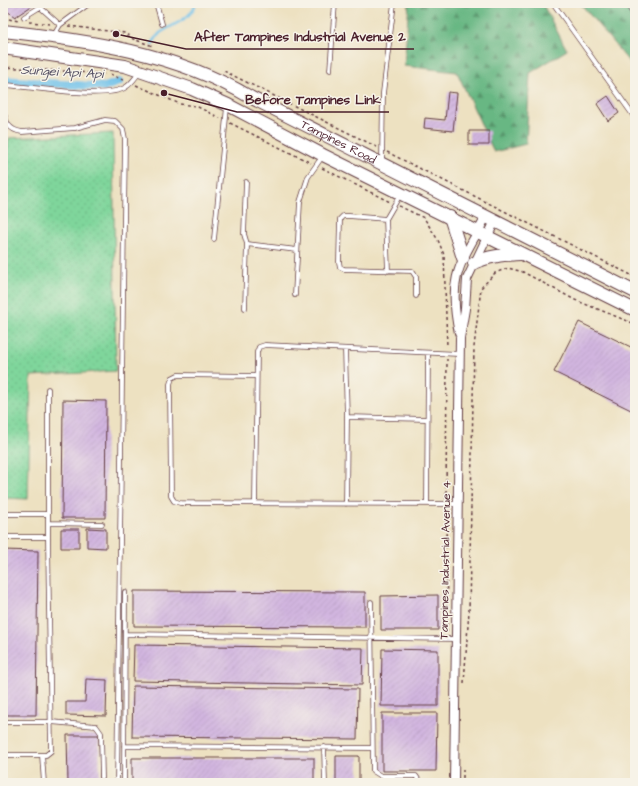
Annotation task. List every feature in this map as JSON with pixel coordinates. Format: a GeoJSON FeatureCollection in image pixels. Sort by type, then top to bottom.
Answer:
{"type":"FeatureCollection","features":[{"type":"Feature","properties":{"kind":"main road","name":"Tampines Road"},"geometry":{"type":"LineString","coordinates":[[3,31],[53,38],[152,56],[225,82],[250,97],[635,292]]}},
{"type":"Feature","properties":{"kind":"main road","name":"Tampines Road"},"geometry":{"type":"LineString","coordinates":[[6,50],[110,64],[141,70],[228,105],[323,155],[401,192],[521,254],[635,310]]}},
{"type":"Feature","properties":{"kind":"main road"},"geometry":{"type":"LineString","coordinates":[[450,217],[468,261],[496,256],[521,254]]}},
{"type":"Feature","properties":{"kind":"street","name":"Tampines Industrial Avenue 4"},"geometry":{"type":"LineString","coordinates":[[460,338],[454,309],[454,282],[468,261],[490,219]]}},
{"type":"Feature","properties":{"kind":"street","name":"Tampines Industrial Avenue 4"},"geometry":{"type":"LineString","coordinates":[[454,783],[451,639],[458,504],[459,354],[465,309],[468,261],[482,234]]}},
{"type":"Feature","properties":{"kind":"lane"},"geometry":{"type":"LineString","coordinates":[[24,17],[47,3]]}},
{"type":"Feature","properties":{"kind":"lane"},"geometry":{"type":"LineString","coordinates":[[53,38],[55,31],[60,25],[90,3]]}},
{"type":"Feature","properties":{"kind":"lane"},"geometry":{"type":"LineString","coordinates":[[156,3],[162,24]]}},
{"type":"Feature","properties":{"kind":"lane"},"geometry":{"type":"LineString","coordinates":[[330,70],[335,3]]}},
{"type":"Feature","properties":{"kind":"lane"},"geometry":{"type":"LineString","coordinates":[[382,164],[383,93],[394,3]]}},
{"type":"Feature","properties":{"kind":"lane"},"geometry":{"type":"LineString","coordinates":[[553,3],[635,118]]}},
{"type":"Feature","properties":{"kind":"lane"},"geometry":{"type":"LineString","coordinates":[[626,3],[635,16]]}},
{"type":"Feature","properties":{"kind":"lane"},"geometry":{"type":"LineString","coordinates":[[40,7],[60,25]]}},
{"type":"Feature","properties":{"kind":"lane"},"geometry":{"type":"LineString","coordinates":[[3,87],[6,85],[100,94],[117,91],[127,87],[141,70]]}},
{"type":"Feature","properties":{"kind":"lane"},"geometry":{"type":"LineString","coordinates":[[214,239],[228,105]]}},
{"type":"Feature","properties":{"kind":"lane"},"geometry":{"type":"LineString","coordinates":[[3,110],[7,124],[14,131],[22,132],[75,128],[105,120],[115,121],[123,129],[125,139],[117,783]]}},
{"type":"Feature","properties":{"kind":"lane"},"geometry":{"type":"LineString","coordinates":[[296,295],[300,202],[308,177],[323,155]]}},
{"type":"Feature","properties":{"kind":"lane"},"geometry":{"type":"LineString","coordinates":[[246,182],[244,234],[247,244],[246,308]]}},
{"type":"Feature","properties":{"kind":"lane"},"geometry":{"type":"LineString","coordinates":[[388,271],[386,219],[401,192]]}},
{"type":"Feature","properties":{"kind":"lane"},"geometry":{"type":"LineString","coordinates":[[386,219],[349,216],[343,216],[340,219],[340,267],[344,269],[412,271],[415,273],[416,296]]}},
{"type":"Feature","properties":{"kind":"lane"},"geometry":{"type":"LineString","coordinates":[[247,244],[297,250]]}},
{"type":"Feature","properties":{"kind":"lane"},"geometry":{"type":"LineString","coordinates":[[255,504],[255,376],[257,352],[259,347],[265,345],[459,354]]}},
{"type":"Feature","properties":{"kind":"lane"},"geometry":{"type":"LineString","coordinates":[[345,349],[347,417],[346,504]]}},
{"type":"Feature","properties":{"kind":"lane"},"geometry":{"type":"LineString","coordinates":[[427,504],[426,419],[428,353]]}},
{"type":"Feature","properties":{"kind":"lane"},"geometry":{"type":"LineString","coordinates":[[255,376],[178,375],[172,378],[170,384],[171,496],[174,501],[180,503],[255,504],[458,504]]}},
{"type":"Feature","properties":{"kind":"lane"},"geometry":{"type":"LineString","coordinates":[[3,755],[42,755],[50,754],[51,751],[48,537],[48,389]]}},
{"type":"Feature","properties":{"kind":"lane"},"geometry":{"type":"LineString","coordinates":[[347,417],[426,419]]}},
{"type":"Feature","properties":{"kind":"lane"},"geometry":{"type":"LineString","coordinates":[[3,514],[48,514]]}},
{"type":"Feature","properties":{"kind":"lane"},"geometry":{"type":"LineString","coordinates":[[48,523],[102,524]]}},
{"type":"Feature","properties":{"kind":"lane"},"geometry":{"type":"LineString","coordinates":[[3,537],[48,537]]}},
{"type":"Feature","properties":{"kind":"lane"},"geometry":{"type":"LineString","coordinates":[[124,783],[125,592]]}},
{"type":"Feature","properties":{"kind":"lane"},"geometry":{"type":"LineString","coordinates":[[371,602],[372,766],[375,774],[381,776],[416,776],[418,779],[415,783]]}},
{"type":"Feature","properties":{"kind":"lane"},"geometry":{"type":"LineString","coordinates":[[125,634],[451,639]]}},
{"type":"Feature","properties":{"kind":"lane"},"geometry":{"type":"LineString","coordinates":[[3,722],[51,722],[96,726],[100,729],[102,778]]}},
{"type":"Feature","properties":{"kind":"lane"},"geometry":{"type":"LineString","coordinates":[[124,746],[372,748]]}},
{"type":"Feature","properties":{"kind":"lane"},"geometry":{"type":"LineString","coordinates":[[324,747],[325,783]]}},
{"type":"Feature","properties":{"kind":"lane"},"geometry":{"type":"LineString","coordinates":[[42,755],[44,783]]}},
{"type":"Feature","properties":{"kind":"path"},"geometry":{"type":"LineString","coordinates":[[382,150],[635,277]]}},
{"type":"Feature","properties":{"kind":"path"},"geometry":{"type":"LineString","coordinates":[[438,240],[444,255],[447,354],[446,503],[451,639]]}},
{"type":"Feature","properties":{"kind":"path"},"geometry":{"type":"LineString","coordinates":[[464,688],[469,611],[474,347],[481,288],[495,273],[508,268],[523,272],[575,300],[635,324]]}},
{"type":"Feature","properties":{"kind":"green space"},"geometry":{"type":"Polygon","coordinates":[[[409,3],[542,3],[567,50],[530,73],[526,144],[494,152],[457,72],[404,66],[409,3]]]}},
{"type":"Feature","properties":{"kind":"green space"},"geometry":{"type":"Polygon","coordinates":[[[580,3],[635,3],[635,69],[580,3]]]}},
{"type":"Feature","properties":{"kind":"green space"},"geometry":{"type":"Polygon","coordinates":[[[113,133],[116,371],[31,376],[28,499],[3,498],[3,157],[7,151],[9,138],[113,133]]]}},
{"type":"Feature","properties":{"kind":"building"},"geometry":{"type":"Polygon","coordinates":[[[10,3],[36,3],[15,17],[3,8],[10,3]]]}},
{"type":"Feature","properties":{"kind":"building"},"geometry":{"type":"Polygon","coordinates":[[[448,92],[457,93],[453,131],[424,128],[425,118],[445,120],[448,92]]]}},
{"type":"Feature","properties":{"kind":"building"},"geometry":{"type":"Polygon","coordinates":[[[608,96],[619,113],[608,121],[597,104],[608,96]]]}},
{"type":"Feature","properties":{"kind":"building"},"geometry":{"type":"Polygon","coordinates":[[[469,131],[489,131],[489,145],[469,145],[469,131]]]}},
{"type":"Feature","properties":{"kind":"building"},"geometry":{"type":"Polygon","coordinates":[[[579,322],[635,349],[635,412],[554,372],[579,322]]]}},
{"type":"Feature","properties":{"kind":"building"},"geometry":{"type":"Polygon","coordinates":[[[63,400],[106,401],[105,518],[62,518],[63,400]]]}},
{"type":"Feature","properties":{"kind":"building"},"geometry":{"type":"Polygon","coordinates":[[[87,528],[106,529],[106,548],[87,547],[87,528]]]}},
{"type":"Feature","properties":{"kind":"building"},"geometry":{"type":"Polygon","coordinates":[[[61,529],[79,529],[79,548],[61,548],[61,529]]]}},
{"type":"Feature","properties":{"kind":"building"},"geometry":{"type":"Polygon","coordinates":[[[3,550],[38,551],[36,715],[3,715],[3,550]]]}},
{"type":"Feature","properties":{"kind":"building"},"geometry":{"type":"Polygon","coordinates":[[[134,591],[365,592],[365,627],[134,626],[134,591]]]}},
{"type":"Feature","properties":{"kind":"building"},"geometry":{"type":"Polygon","coordinates":[[[438,595],[438,630],[381,630],[381,596],[438,595]]]}},
{"type":"Feature","properties":{"kind":"building"},"geometry":{"type":"Polygon","coordinates":[[[134,645],[363,648],[362,685],[133,681],[134,645]]]}},
{"type":"Feature","properties":{"kind":"building"},"geometry":{"type":"Polygon","coordinates":[[[382,649],[438,650],[438,706],[381,706],[382,649]]]}},
{"type":"Feature","properties":{"kind":"building"},"geometry":{"type":"Polygon","coordinates":[[[86,679],[107,680],[106,716],[66,715],[66,702],[85,702],[86,679]]]}},
{"type":"Feature","properties":{"kind":"building"},"geometry":{"type":"Polygon","coordinates":[[[133,686],[358,689],[357,739],[132,737],[133,686]]]}},
{"type":"Feature","properties":{"kind":"building"},"geometry":{"type":"Polygon","coordinates":[[[382,713],[437,713],[436,771],[382,771],[382,713]]]}},
{"type":"Feature","properties":{"kind":"building"},"geometry":{"type":"Polygon","coordinates":[[[67,735],[99,735],[100,783],[68,783],[67,735]]]}},
{"type":"Feature","properties":{"kind":"building"},"geometry":{"type":"Polygon","coordinates":[[[336,756],[359,756],[359,783],[336,783],[336,756]]]}},
{"type":"Feature","properties":{"kind":"building"},"geometry":{"type":"Polygon","coordinates":[[[132,758],[314,758],[314,783],[132,783],[132,758]]]}},
{"type":"Feature","properties":{"kind":"waterway","name":"Sungei Api Api"},"geometry":{"type":"LineString","coordinates":[[152,44],[160,33],[186,18],[196,3]]}},
{"type":"Feature","properties":{"kind":"waterway","name":"Sungei Api Api"},"geometry":{"type":"LineString","coordinates":[[3,80],[105,87],[119,82]]}},
{"type":"Feature","properties":{"kind":"place","name":"After Tampines Industrial Avenue 2"},"geometry":{"type":"Point","coordinates":[116,34]}},
{"type":"Feature","properties":{"kind":"place","name":"Before Tampines Link"},"geometry":{"type":"Point","coordinates":[164,93]}}]}
